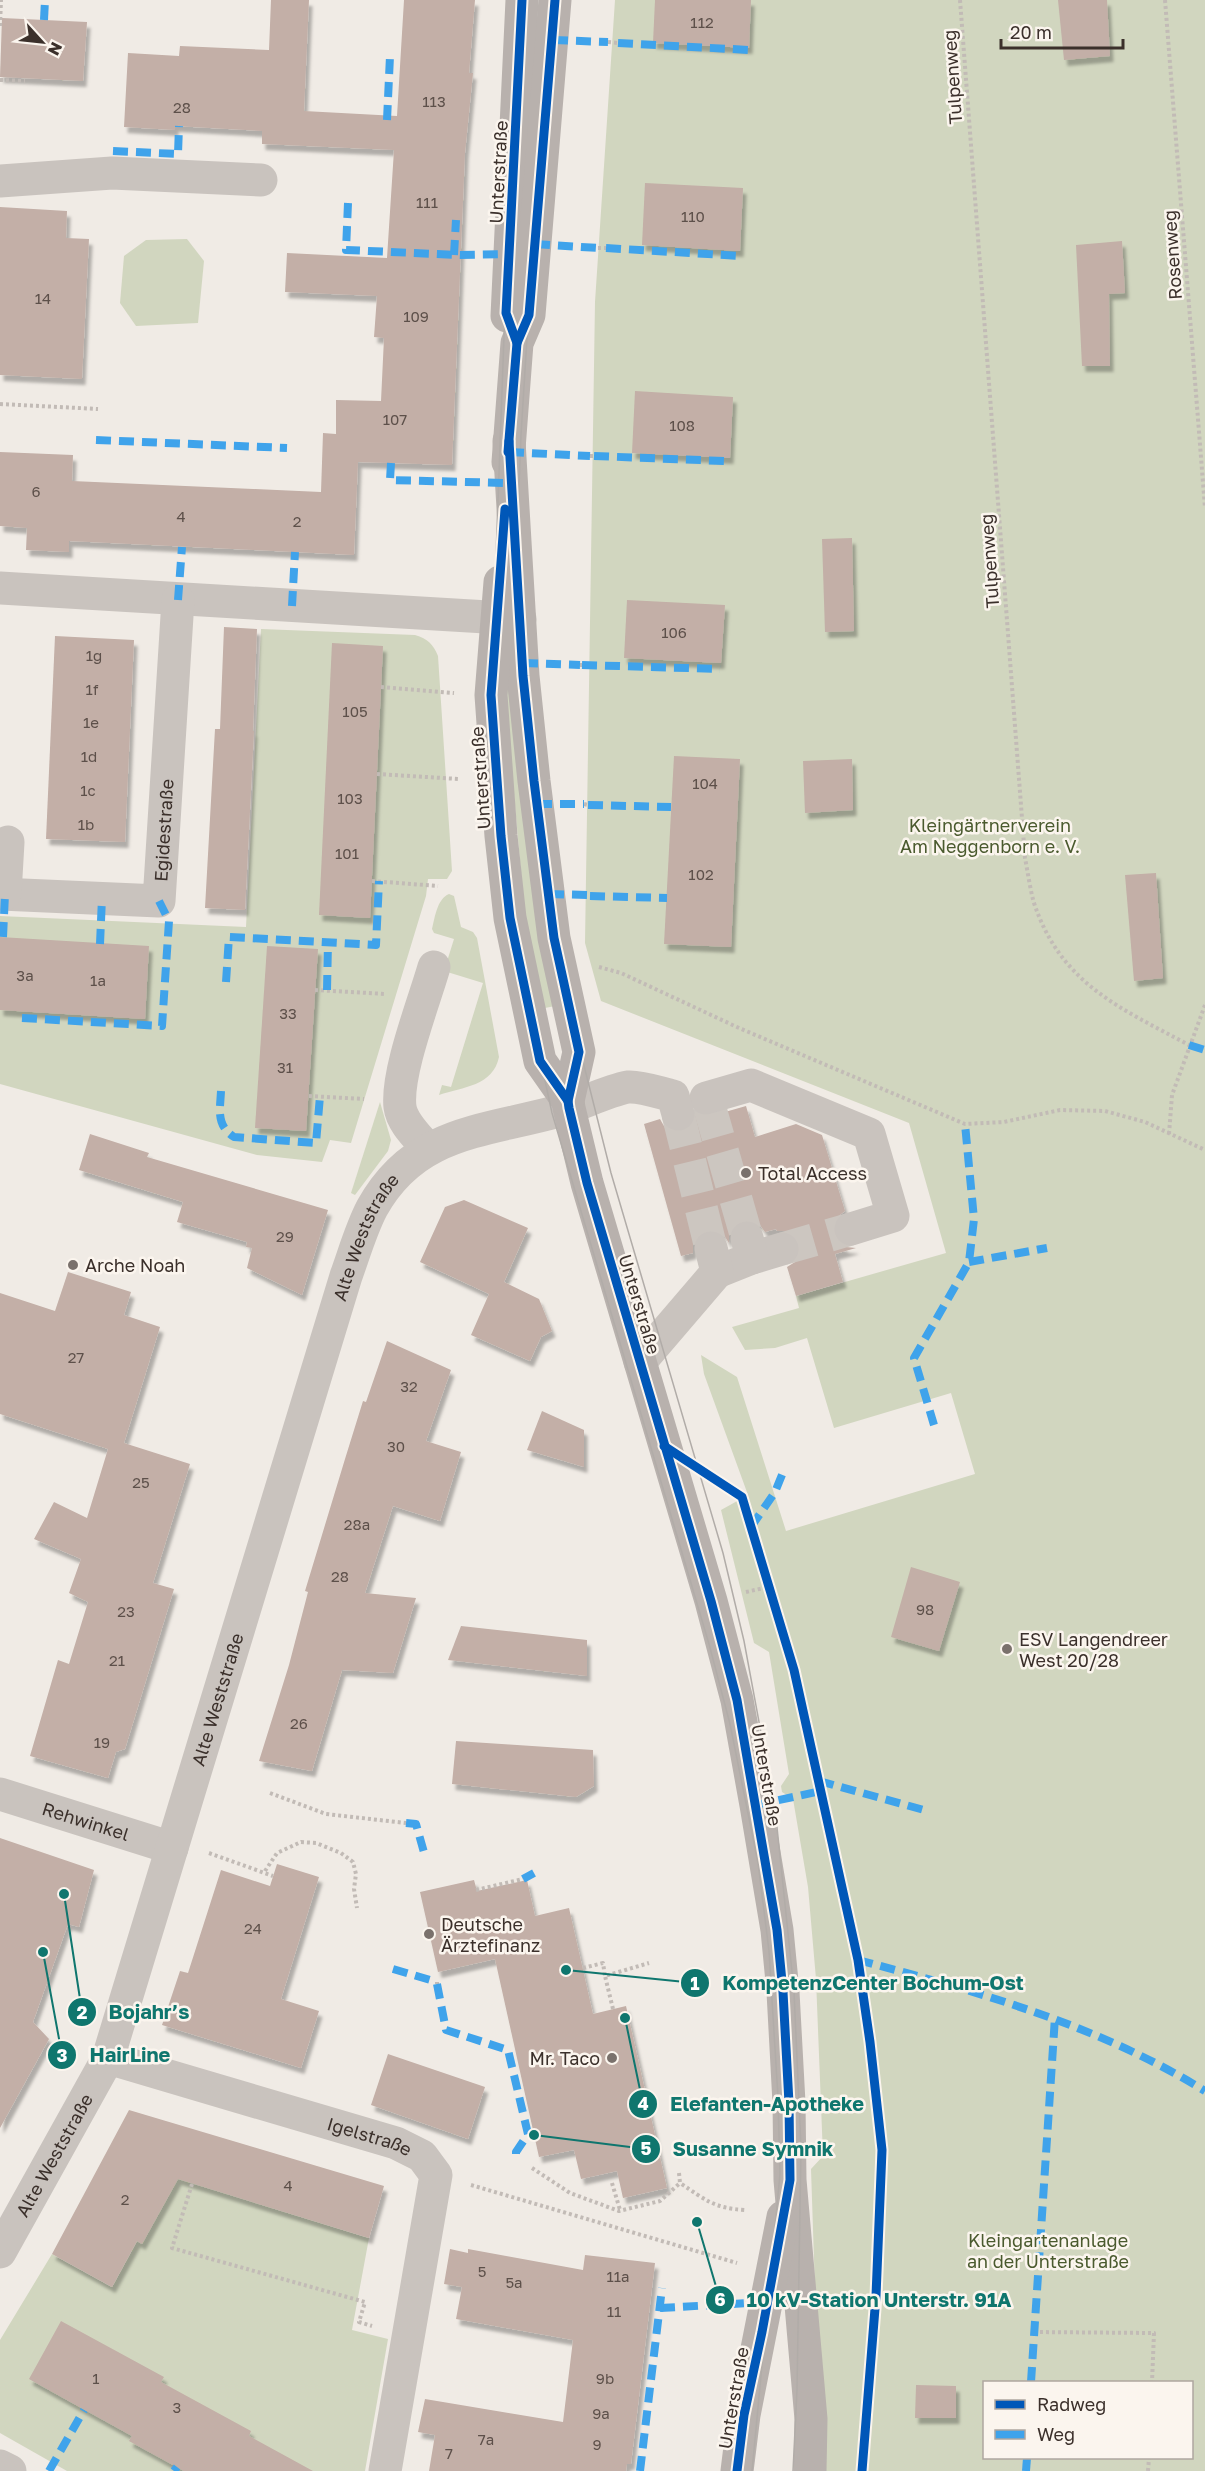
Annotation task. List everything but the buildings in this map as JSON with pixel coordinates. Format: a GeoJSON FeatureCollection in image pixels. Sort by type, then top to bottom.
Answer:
{"type":"FeatureCollection","features":[{"type":"Feature","properties":{"kind":"main road","name":"Unterstraße"},"geometry":{"type":"LineString","coordinates":[[517,343],[506,313],[522,0]]}},
{"type":"Feature","properties":{"kind":"main road","name":"Unterstraße"},"geometry":{"type":"LineString","coordinates":[[555,0],[529,315],[517,343],[509,441],[509,618],[558,957],[579,1052],[568,1105]]}},
{"type":"Feature","properties":{"kind":"main road","name":"Unterstraße"},"geometry":{"type":"LineString","coordinates":[[509,618],[490,695],[510,918],[532,1028],[540,1061],[568,1105],[587,1183],[711,1601],[741,1723],[777,1930],[788,2081],[790,2180],[811,2419],[810,2471]]}},
{"type":"Feature","properties":{"kind":"main road","name":"Unterstraße"},"geometry":{"type":"LineString","coordinates":[[737,2471],[744,2415],[790,2180]]}},
{"type":"Feature","properties":{"kind":"street"},"geometry":{"type":"LineString","coordinates":[[0,181],[112,173],[261,180]]}},
{"type":"Feature","properties":{"kind":"street"},"geometry":{"type":"LineString","coordinates":[[0,588],[509,618]]}},
{"type":"Feature","properties":{"kind":"street","name":"Egidestraße"},"geometry":{"type":"LineString","coordinates":[[2,894],[159,901],[178,600]]}},
{"type":"Feature","properties":{"kind":"street"},"geometry":{"type":"LineString","coordinates":[[2,894],[8,842]]}},
{"type":"Feature","properties":{"kind":"street"},"geometry":{"type":"LineString","coordinates":[[428,1149],[408,1125],[400,1108],[403,1073],[430,982]]}},
{"type":"Feature","properties":{"kind":"street","name":"Alte Weststraße"},"geometry":{"type":"LineString","coordinates":[[0,2252],[108,2058],[346,1276],[372,1208],[398,1173],[428,1149],[481,1128],[630,1087],[692,1103],[751,1085],[869,1134],[893,1216],[851,1229]]}},
{"type":"Feature","properties":{"kind":"street"},"geometry":{"type":"LineString","coordinates":[[640,1362],[714,1260],[760,1248]]}},
{"type":"Feature","properties":{"kind":"street","name":"Rehwinkel"},"geometry":{"type":"LineString","coordinates":[[0,1794],[172,1848]]}},
{"type":"Feature","properties":{"kind":"street","name":"Igelstraße"},"geometry":{"type":"LineString","coordinates":[[108,2058],[396,2143],[422,2156],[436,2175]]}},
{"type":"Feature","properties":{"kind":"street"},"geometry":{"type":"LineString","coordinates":[[385,2471],[436,2175]]}},
{"type":"Feature","properties":{"kind":"street"},"geometry":{"type":"LineString","coordinates":[[0,2466],[10,2471]]}},
{"type":"Feature","properties":{"kind":"path"},"geometry":{"type":"LineString","coordinates":[[0,26],[2,0]]}},
{"type":"Feature","properties":{"kind":"path"},"geometry":{"type":"LineString","coordinates":[[608,42],[618,43]]}},
{"type":"Feature","properties":{"kind":"path"},"geometry":{"type":"LineString","coordinates":[[0,80],[25,81]]}},
{"type":"Feature","properties":{"kind":"path"},"geometry":{"type":"LineString","coordinates":[[598,248],[606,248]]}},
{"type":"Feature","properties":{"kind":"path"},"geometry":{"type":"LineString","coordinates":[[0,404],[98,409]]}},
{"type":"Feature","properties":{"kind":"path"},"geometry":{"type":"LineString","coordinates":[[381,687],[490,695]]}},
{"type":"Feature","properties":{"kind":"path"},"geometry":{"type":"LineString","coordinates":[[377,774],[496,781]]}},
{"type":"Feature","properties":{"kind":"path"},"geometry":{"type":"LineString","coordinates":[[372,881],[438,886]]}},
{"type":"Feature","properties":{"kind":"path"},"geometry":{"type":"LineString","coordinates":[[558,957],[621,973],[739,1028],[965,1124],[1004,1122],[1060,1110],[1105,1111],[1145,1122],[1205,1150]]}},
{"type":"Feature","properties":{"kind":"path"},"geometry":{"type":"LineString","coordinates":[[315,990],[430,982]]}},
{"type":"Feature","properties":{"kind":"path"},"geometry":{"type":"LineString","coordinates":[[1169,1134],[1172,1095],[1205,1005]]}},
{"type":"Feature","properties":{"kind":"path"},"geometry":{"type":"LineString","coordinates":[[309,1096],[374,1099]]}},
{"type":"Feature","properties":{"kind":"path"},"geometry":{"type":"LineString","coordinates":[[270,1793],[326,1814],[406,1823]]}},
{"type":"Feature","properties":{"kind":"path"},"geometry":{"type":"LineString","coordinates":[[265,1871],[277,1853],[301,1842],[316,1843],[341,1853],[353,1862],[356,1874],[354,1889],[357,1908]]}},
{"type":"Feature","properties":{"kind":"path"},"geometry":{"type":"LineString","coordinates":[[172,1848],[208,1853],[265,1871],[273,1876]]}},
{"type":"Feature","properties":{"kind":"path"},"geometry":{"type":"LineString","coordinates":[[476,1890],[523,1879]]}},
{"type":"Feature","properties":{"kind":"path"},"geometry":{"type":"LineString","coordinates":[[605,1976],[649,1962]]}},
{"type":"Feature","properties":{"kind":"path"},"geometry":{"type":"LineString","coordinates":[[583,1968],[603,1963],[613,2009]]}},
{"type":"Feature","properties":{"kind":"path"},"geometry":{"type":"LineString","coordinates":[[532,2168],[570,2193],[620,2210],[660,2201],[680,2183]]}},
{"type":"Feature","properties":{"kind":"path"},"geometry":{"type":"LineString","coordinates":[[679,2173],[680,2183]]}},
{"type":"Feature","properties":{"kind":"path"},"geometry":{"type":"LineString","coordinates":[[436,2175],[674,2243],[772,2274]]}},
{"type":"Feature","properties":{"kind":"path"},"geometry":{"type":"LineString","coordinates":[[612,2183],[620,2210]]}},
{"type":"Feature","properties":{"kind":"path"},"geometry":{"type":"LineString","coordinates":[[680,2183],[711,2204],[724,2209]]}},
{"type":"Feature","properties":{"kind":"path"},"geometry":{"type":"LineString","coordinates":[[192,2184],[172,2248],[365,2302],[359,2322],[408,2336]]}},
{"type":"Feature","properties":{"kind":"path"},"geometry":{"type":"LineString","coordinates":[[1034,2332],[1154,2333],[1152,2381]]}},
{"type":"Feature","properties":{"kind":"green space"},"geometry":{"type":"Polygon","coordinates":[[[615,0],[1205,0],[1205,2471],[821,2471],[811,2169],[823,2156],[816,1979],[808,1887],[793,1799],[782,1792],[781,1786],[789,1774],[769,1652],[754,1643],[721,1510],[748,1495],[704,1374],[701,1355],[737,1377],[786,1531],[975,1474],[951,1393],[834,1428],[807,1338],[775,1348],[745,1350],[732,1327],[799,1308],[796,1296],[946,1253],[909,1123],[601,1001],[585,943],[595,302],[615,0]]]}},
{"type":"Feature","properties":{"kind":"green space"},"geometry":{"type":"Polygon","coordinates":[[[187,239],[204,261],[198,323],[136,326],[120,303],[124,256],[146,240],[187,239]]]}},
{"type":"Feature","properties":{"kind":"green space"},"geometry":{"type":"Polygon","coordinates":[[[261,629],[415,635],[430,642],[438,656],[452,871],[447,879],[428,879],[426,896],[351,1143],[330,1140],[322,1162],[257,1155],[0,1084],[0,916],[246,927],[261,629]]]}},
{"type":"Feature","properties":{"kind":"green space"},"geometry":{"type":"Polygon","coordinates":[[[503,672],[509,672],[555,1006],[540,1009],[526,928],[503,672]]]}},
{"type":"Feature","properties":{"kind":"green space"},"geometry":{"type":"Polygon","coordinates":[[[449,894],[454,896],[461,927],[473,932],[477,938],[499,1057],[496,1067],[484,1080],[439,1095],[442,1085],[451,1087],[483,983],[444,971],[454,939],[434,933],[432,929],[439,904],[449,894]]]}},
{"type":"Feature","properties":{"kind":"green space"},"geometry":{"type":"Polygon","coordinates":[[[380,1102],[391,1140],[388,1151],[355,1195],[351,1193],[380,1102]]]}},
{"type":"Feature","properties":{"kind":"green space"},"geometry":{"type":"Polygon","coordinates":[[[173,2177],[369,2238],[352,2330],[388,2339],[365,2471],[67,2471],[0,2433],[0,2340],[52,2254],[112,2287],[137,2241],[142,2243],[171,2191],[173,2177]]]}},
{"type":"Feature","properties":{"kind":"tunnel"},"geometry":{"type":"LineString","coordinates":[[709,1105],[747,1238]]}},
{"type":"Feature","properties":{"kind":"tunnel"},"geometry":{"type":"LineString","coordinates":[[678,1114],[711,1248]]}},
{"type":"Feature","properties":{"kind":"tunnel"},"geometry":{"type":"LineString","coordinates":[[782,1249],[851,1229]]}},
{"type":"Feature","properties":{"kind":"tram line"},"geometry":{"type":"LineString","coordinates":[[522,0],[504,336],[491,695],[501,836],[510,918],[552,1113],[709,1644],[730,1724],[758,1863],[769,1951],[780,2174],[752,2471]]}},
{"type":"Feature","properties":{"kind":"tram line"},"geometry":{"type":"LineString","coordinates":[[555,0],[521,435],[518,511],[523,676],[534,781],[561,974],[611,1173],[723,1553],[744,1641],[775,1808],[794,1991],[801,2148],[797,2390],[793,2471]]}},
{"type":"Feature","properties":{"kind":"marked path"},"geometry":{"type":"LineString","coordinates":[[44,20],[45,0]]}},
{"type":"Feature","properties":{"kind":"marked path"},"geometry":{"type":"LineString","coordinates":[[553,40],[608,42]]}},
{"type":"Feature","properties":{"kind":"marked path"},"geometry":{"type":"LineString","coordinates":[[618,43],[750,50]]}},
{"type":"Feature","properties":{"kind":"marked path"},"geometry":{"type":"LineString","coordinates":[[387,120],[390,56]]}},
{"type":"Feature","properties":{"kind":"marked path"},"geometry":{"type":"LineString","coordinates":[[113,151],[178,154],[179,126]]}},
{"type":"Feature","properties":{"kind":"marked path"},"geometry":{"type":"LineString","coordinates":[[348,203],[346,250],[460,255],[510,254]]}},
{"type":"Feature","properties":{"kind":"marked path"},"geometry":{"type":"LineString","coordinates":[[454,255],[456,220]]}},
{"type":"Feature","properties":{"kind":"marked path"},"geometry":{"type":"LineString","coordinates":[[535,244],[598,248]]}},
{"type":"Feature","properties":{"kind":"marked path"},"geometry":{"type":"LineString","coordinates":[[606,248],[740,256]]}},
{"type":"Feature","properties":{"kind":"marked path"},"geometry":{"type":"LineString","coordinates":[[96,440],[287,448]]}},
{"type":"Feature","properties":{"kind":"marked path"},"geometry":{"type":"LineString","coordinates":[[509,452],[590,456]]}},
{"type":"Feature","properties":{"kind":"marked path"},"geometry":{"type":"LineString","coordinates":[[594,456],[725,461]]}},
{"type":"Feature","properties":{"kind":"marked path"},"geometry":{"type":"LineString","coordinates":[[391,463],[390,480],[507,483]]}},
{"type":"Feature","properties":{"kind":"marked path"},"geometry":{"type":"LineString","coordinates":[[178,600],[182,547]]}},
{"type":"Feature","properties":{"kind":"marked path"},"geometry":{"type":"LineString","coordinates":[[292,606],[295,552]]}},
{"type":"Feature","properties":{"kind":"marked path"},"geometry":{"type":"LineString","coordinates":[[523,663],[580,665]]}},
{"type":"Feature","properties":{"kind":"marked path"},"geometry":{"type":"LineString","coordinates":[[582,665],[720,669]]}},
{"type":"Feature","properties":{"kind":"marked path"},"geometry":{"type":"LineString","coordinates":[[537,804],[584,804]]}},
{"type":"Feature","properties":{"kind":"marked path"},"geometry":{"type":"LineString","coordinates":[[588,805],[671,807]]}},
{"type":"Feature","properties":{"kind":"marked path"},"geometry":{"type":"LineString","coordinates":[[226,982],[229,937],[376,945],[379,881]]}},
{"type":"Feature","properties":{"kind":"marked path"},"geometry":{"type":"LineString","coordinates":[[3,937],[5,894]]}},
{"type":"Feature","properties":{"kind":"marked path"},"geometry":{"type":"LineString","coordinates":[[549,894],[587,895]]}},
{"type":"Feature","properties":{"kind":"marked path"},"geometry":{"type":"LineString","coordinates":[[590,896],[667,898]]}},
{"type":"Feature","properties":{"kind":"marked path"},"geometry":{"type":"LineString","coordinates":[[100,944],[102,898]]}},
{"type":"Feature","properties":{"kind":"marked path"},"geometry":{"type":"LineString","coordinates":[[22,1018],[162,1026],[169,921],[159,901]]}},
{"type":"Feature","properties":{"kind":"marked path"},"geometry":{"type":"LineString","coordinates":[[327,990],[328,942]]}},
{"type":"Feature","properties":{"kind":"marked path"},"geometry":{"type":"LineString","coordinates":[[1189,1045],[1205,1050]]}},
{"type":"Feature","properties":{"kind":"marked path"},"geometry":{"type":"LineString","coordinates":[[221,1091],[220,1117],[224,1128],[234,1137],[316,1143],[320,1096]]}},
{"type":"Feature","properties":{"kind":"marked path"},"geometry":{"type":"LineString","coordinates":[[934,1425],[914,1358],[969,1262],[974,1219],[965,1124]]}},
{"type":"Feature","properties":{"kind":"marked path"},"geometry":{"type":"LineString","coordinates":[[969,1262],[1047,1248]]}},
{"type":"Feature","properties":{"kind":"marked path"},"geometry":{"type":"LineString","coordinates":[[751,1527],[775,1492],[784,1470]]}},
{"type":"Feature","properties":{"kind":"marked path"},"geometry":{"type":"LineString","coordinates":[[819,1781],[924,1810]]}},
{"type":"Feature","properties":{"kind":"marked path"},"geometry":{"type":"LineString","coordinates":[[756,1805],[821,1791]]}},
{"type":"Feature","properties":{"kind":"marked path"},"geometry":{"type":"LineString","coordinates":[[406,1823],[416,1824],[425,1856]]}},
{"type":"Feature","properties":{"kind":"marked path"},"geometry":{"type":"LineString","coordinates":[[523,1879],[534,1873]]}},
{"type":"Feature","properties":{"kind":"marked path"},"geometry":{"type":"LineString","coordinates":[[858,1960],[993,1998],[1080,2029],[1123,2047],[1205,2091]]}},
{"type":"Feature","properties":{"kind":"marked path"},"geometry":{"type":"LineString","coordinates":[[393,1969],[437,1982]]}},
{"type":"Feature","properties":{"kind":"marked path"},"geometry":{"type":"LineString","coordinates":[[437,1984],[446,2030],[508,2050],[528,2134],[516,2152],[516,2159]]}},
{"type":"Feature","properties":{"kind":"marked path"},"geometry":{"type":"LineString","coordinates":[[1031,2381],[1055,2017]]}},
{"type":"Feature","properties":{"kind":"marked path"},"geometry":{"type":"LineString","coordinates":[[640,2471],[662,2288]]}},
{"type":"Feature","properties":{"kind":"marked path"},"geometry":{"type":"LineString","coordinates":[[660,2308],[767,2302]]}},
{"type":"Feature","properties":{"kind":"marked path"},"geometry":{"type":"LineString","coordinates":[[49,2471],[84,2410]]}},
{"type":"Feature","properties":{"kind":"marked path"},"geometry":{"type":"LineString","coordinates":[[1026,2471],[1027,2459]]}},
{"type":"Feature","properties":{"kind":"marked path"},"geometry":{"type":"LineString","coordinates":[[174,2471],[177,2467]]}},
{"type":"Feature","properties":{"kind":"cycle path"},"geometry":{"type":"LineString","coordinates":[[517,343],[506,313],[522,0]]}},
{"type":"Feature","properties":{"kind":"cycle path"},"geometry":{"type":"LineString","coordinates":[[508,452],[517,343],[529,315],[555,0]]}},
{"type":"Feature","properties":{"kind":"cycle path"},"geometry":{"type":"LineString","coordinates":[[509,441],[523,676],[534,781],[554,938],[579,1052],[568,1101],[569,1108],[587,1183],[711,1601],[737,1700],[777,1930],[789,2103],[790,2180],[744,2415],[737,2471]]}},
{"type":"Feature","properties":{"kind":"cycle path"},"geometry":{"type":"LineString","coordinates":[[505,509],[491,695],[501,836],[510,918],[540,1061],[568,1101]]}},
{"type":"Feature","properties":{"kind":"cycle path"},"geometry":{"type":"LineString","coordinates":[[664,1446],[742,1497],[794,1670],[858,1960],[882,2150],[876,2296],[862,2471]]}},
{"type":"Feature","properties":{"kind":"place","name":"Total Access"},"geometry":{"type":"Point","coordinates":[746,1173]}},
{"type":"Feature","properties":{"kind":"place","name":"Arche Noah"},"geometry":{"type":"Point","coordinates":[73,1265]}},
{"type":"Feature","properties":{"kind":"place","name":"ESV Langendreer West 20/28"},"geometry":{"type":"Point","coordinates":[1007,1649]}},
{"type":"Feature","properties":{"kind":"place","name":"Bojahr’s"},"geometry":{"type":"Point","coordinates":[64,1894]}},
{"type":"Feature","properties":{"kind":"place","name":"Deutsche Ärztefinanz"},"geometry":{"type":"Point","coordinates":[429,1934]}},
{"type":"Feature","properties":{"kind":"place","name":"HairLine"},"geometry":{"type":"Point","coordinates":[43,1952]}},
{"type":"Feature","properties":{"kind":"place","name":"KompetenzCenter Bochum-Ost"},"geometry":{"type":"Point","coordinates":[566,1970]}},
{"type":"Feature","properties":{"kind":"place","name":"Elefanten-Apotheke"},"geometry":{"type":"Point","coordinates":[625,2018]}},
{"type":"Feature","properties":{"kind":"place","name":"Mr. Taco"},"geometry":{"type":"Point","coordinates":[612,2058]}},
{"type":"Feature","properties":{"kind":"place","name":"Susanne Symnik"},"geometry":{"type":"Point","coordinates":[534,2135]}},
{"type":"Feature","properties":{"kind":"place","name":"10 kV-Station Unterstr. 91A"},"geometry":{"type":"Point","coordinates":[697,2222]}},
{"type":"Feature","properties":{"kind":"park label","name":"Kleingärtnerverein Am Neggenborn e. V."},"geometry":{"type":"Point","coordinates":[990,835]}},
{"type":"Feature","properties":{"kind":"park label","name":"Kleingartenanlage an der Unterstraße"},"geometry":{"type":"Point","coordinates":[1048,2250]}}]}
